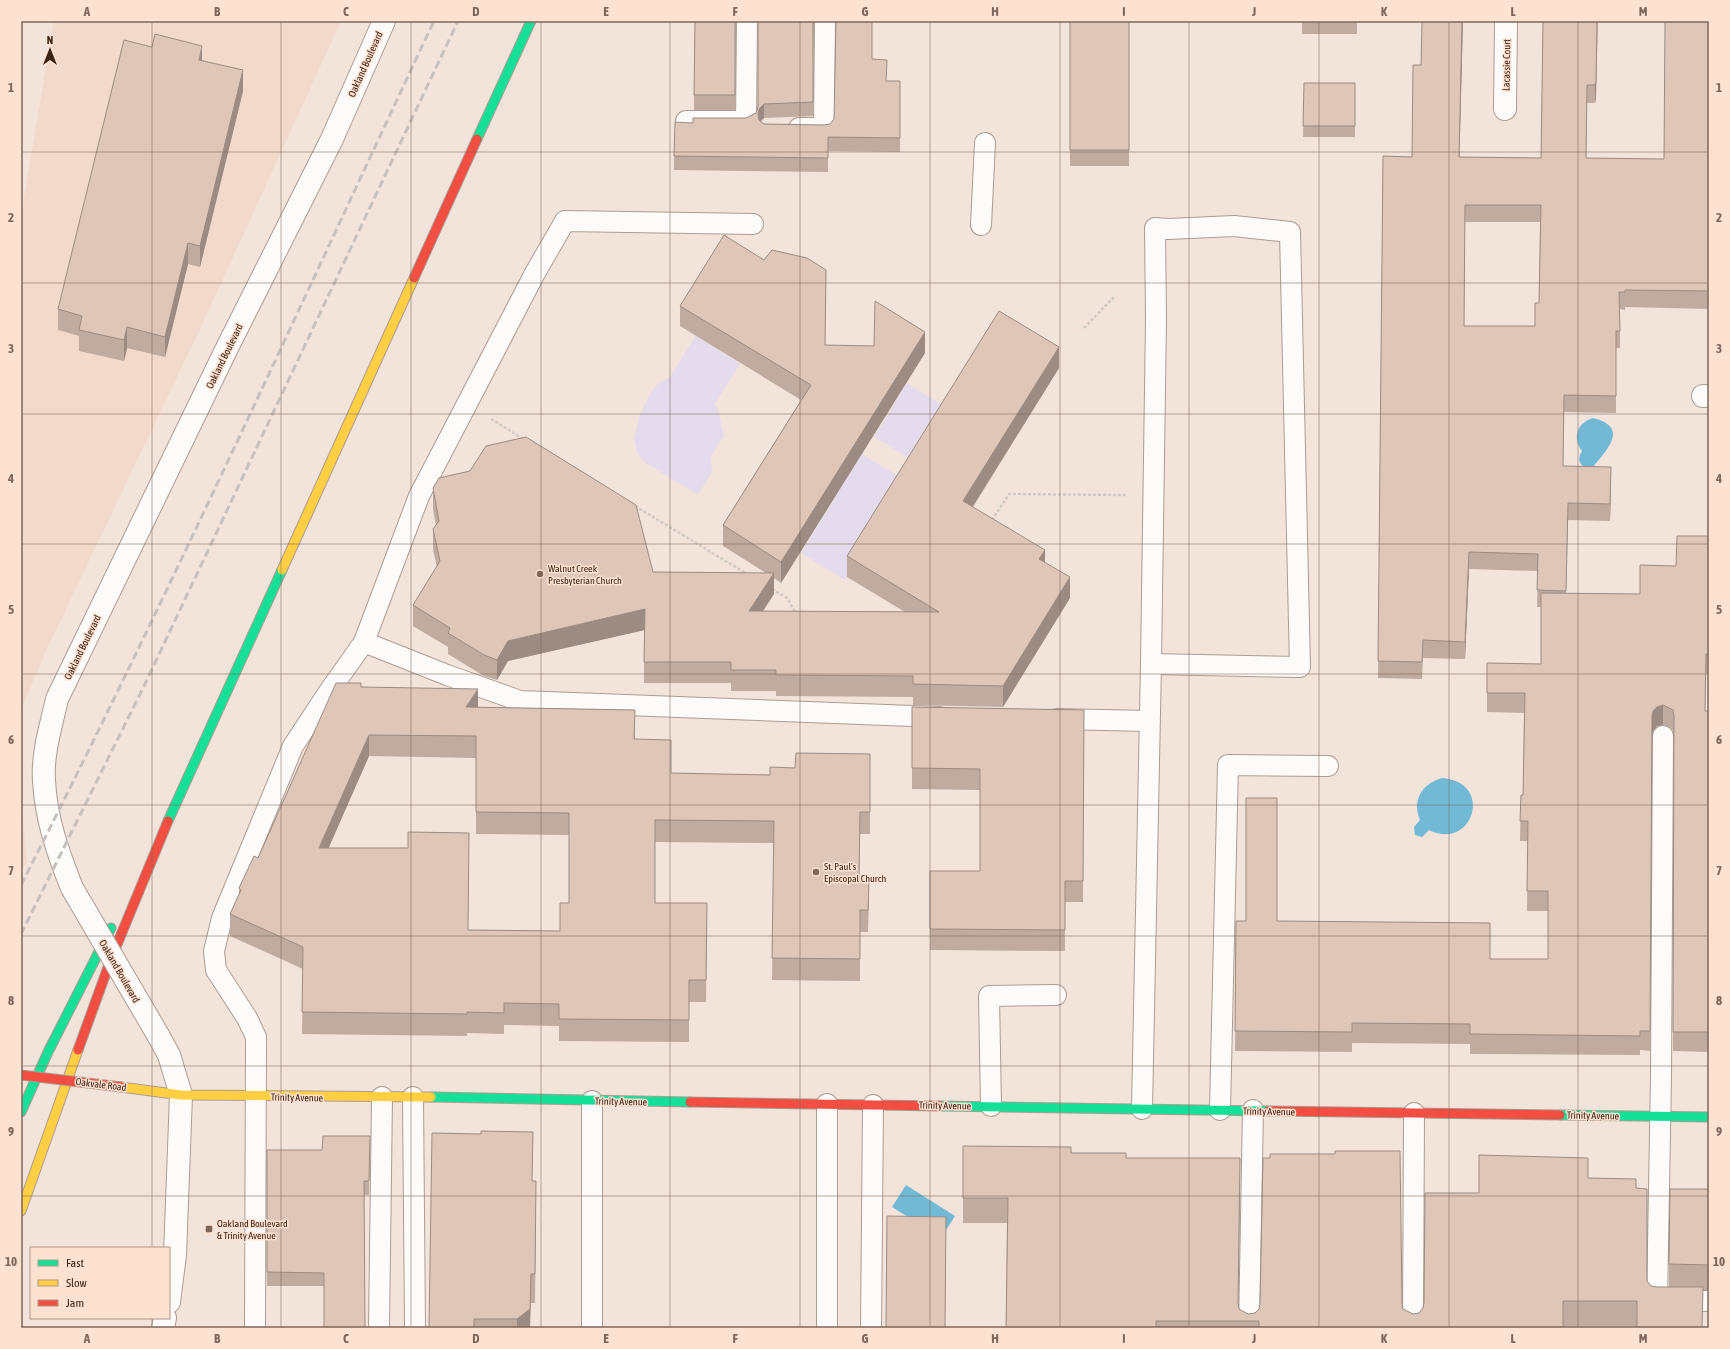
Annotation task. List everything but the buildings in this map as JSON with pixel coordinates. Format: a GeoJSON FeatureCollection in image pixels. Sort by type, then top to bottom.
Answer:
{"type":"FeatureCollection","features":[{"type":"Feature","properties":{"kind":"main road"},"geometry":{"type":"LineString","coordinates":[[21,1211],[111,959],[154,851],[531,21]]}},
{"type":"Feature","properties":{"kind":"main road"},"geometry":{"type":"LineString","coordinates":[[21,1112],[48,1052],[118,916],[154,851]]}},
{"type":"Feature","properties":{"kind":"main road","name":"Oakvale Road"},"geometry":{"type":"LineString","coordinates":[[21,1075],[181,1095]]}},
{"type":"Feature","properties":{"kind":"main road","name":"Trinity Avenue"},"geometry":{"type":"LineString","coordinates":[[181,1095],[413,1097],[592,1101],[1709,1117]]}},
{"type":"Feature","properties":{"kind":"street","name":"Oakland Boulevard"},"geometry":{"type":"LineString","coordinates":[[170,1295],[176,1255],[181,1095],[169,1055],[72,888],[57,849],[47,811],[44,780],[47,739],[57,699],[226,350],[332,139],[384,21]]}},
{"type":"Feature","properties":{"kind":"street","name":"Lacassie Court"},"geometry":{"type":"LineString","coordinates":[[1505,109],[1506,21]]}},
{"type":"Feature","properties":{"kind":"lane"},"geometry":{"type":"LineString","coordinates":[[686,121],[746,121],[747,21]]}},
{"type":"Feature","properties":{"kind":"lane"},"geometry":{"type":"LineString","coordinates":[[777,128],[824,128],[825,21]]}},
{"type":"Feature","properties":{"kind":"lane"},"geometry":{"type":"LineString","coordinates":[[981,225],[985,143]]}},
{"type":"Feature","properties":{"kind":"lane"},"geometry":{"type":"LineString","coordinates":[[255,1328],[256,1037],[247,1018],[216,970],[214,951],[222,918],[294,746],[330,690],[364,642],[420,496],[535,273],[565,221],[753,224]]}},
{"type":"Feature","properties":{"kind":"lane"},"geometry":{"type":"LineString","coordinates":[[1142,1109],[1151,664],[1156,320],[1155,228],[1169,229],[1234,226],[1290,232],[1300,666],[1151,664]]}},
{"type":"Feature","properties":{"kind":"lane"},"geometry":{"type":"LineString","coordinates":[[364,642],[447,675],[520,701],[869,716],[954,717]]}},
{"type":"Feature","properties":{"kind":"lane"},"geometry":{"type":"LineString","coordinates":[[1040,719],[1149,721]]}},
{"type":"Feature","properties":{"kind":"lane"},"geometry":{"type":"LineString","coordinates":[[1663,736],[1660,1116],[1656,1301],[1709,1301]]}},
{"type":"Feature","properties":{"kind":"lane"},"geometry":{"type":"LineString","coordinates":[[1220,1110],[1228,765],[1328,766]]}},
{"type":"Feature","properties":{"kind":"lane"},"geometry":{"type":"LineString","coordinates":[[991,1106],[989,996],[1056,995]]}},
{"type":"Feature","properties":{"kind":"lane"},"geometry":{"type":"LineString","coordinates":[[379,1328],[382,1097]]}},
{"type":"Feature","properties":{"kind":"lane"},"geometry":{"type":"LineString","coordinates":[[413,1097],[415,1328]]}},
{"type":"Feature","properties":{"kind":"lane"},"geometry":{"type":"LineString","coordinates":[[592,1101],[592,1328]]}},
{"type":"Feature","properties":{"kind":"lane"},"geometry":{"type":"LineString","coordinates":[[827,1104],[827,1328]]}},
{"type":"Feature","properties":{"kind":"lane"},"geometry":{"type":"LineString","coordinates":[[871,1328],[873,1105]]}},
{"type":"Feature","properties":{"kind":"lane"},"geometry":{"type":"LineString","coordinates":[[1249,1328],[1252,1110]]}},
{"type":"Feature","properties":{"kind":"lane"},"geometry":{"type":"LineString","coordinates":[[1413,1328],[1414,1113]]}},
{"type":"Feature","properties":{"kind":"path"},"geometry":{"type":"LineString","coordinates":[[1084,328],[1115,296]]}},
{"type":"Feature","properties":{"kind":"path"},"geometry":{"type":"LineString","coordinates":[[467,405],[532,444]]}},
{"type":"Feature","properties":{"kind":"path"},"geometry":{"type":"LineString","coordinates":[[988,527],[1008,494],[1153,496]]}},
{"type":"Feature","properties":{"kind":"path"},"geometry":{"type":"LineString","coordinates":[[632,504],[753,578]]}},
{"type":"Feature","properties":{"kind":"path"},"geometry":{"type":"LineString","coordinates":[[767,586],[787,598],[798,618]]}},
{"type":"Feature","properties":{"kind":"shaded area"},"geometry":{"type":"Polygon","coordinates":[[[54,21],[341,21],[201,327],[44,655],[21,710],[21,215],[54,21]]]}},
{"type":"Feature","properties":{"kind":"shaded area"},"geometry":{"type":"Polygon","coordinates":[[[696,335],[740,364],[714,405],[717,406],[724,436],[711,456],[712,472],[698,495],[644,462],[638,455],[634,438],[640,415],[652,390],[660,382],[670,377],[696,335]]]}},
{"type":"Feature","properties":{"kind":"shaded area"},"geometry":{"type":"Polygon","coordinates":[[[907,383],[950,410],[917,463],[874,437],[907,383]]]}},
{"type":"Feature","properties":{"kind":"shaded area"},"geometry":{"type":"Polygon","coordinates":[[[862,454],[906,481],[845,580],[801,553],[862,454]]]}},
{"type":"Feature","properties":{"kind":"shaded area"},"geometry":{"type":"Polygon","coordinates":[[[21,801],[27,861],[21,872],[21,801]]]}},
{"type":"Feature","properties":{"kind":"water"},"geometry":{"type":"Polygon","coordinates":[[[1593,418],[1604,422],[1611,427],[1613,433],[1612,440],[1593,467],[1584,467],[1579,460],[1582,451],[1577,441],[1577,436],[1583,423],[1593,418]]]}},
{"type":"Feature","properties":{"kind":"water"},"geometry":{"type":"Polygon","coordinates":[[[1442,778],[1458,782],[1469,791],[1473,802],[1472,814],[1466,824],[1457,832],[1444,834],[1429,830],[1422,837],[1415,835],[1414,827],[1420,820],[1417,806],[1420,794],[1429,784],[1442,778]]]}},
{"type":"Feature","properties":{"kind":"water"},"geometry":{"type":"Polygon","coordinates":[[[906,1185],[955,1216],[941,1238],[892,1207],[906,1185]]]}},
{"type":"Feature","properties":{"kind":"railway"},"geometry":{"type":"LineString","coordinates":[[21,885],[180,563],[434,21]]}},
{"type":"Feature","properties":{"kind":"railway"},"geometry":{"type":"LineString","coordinates":[[21,934],[145,684],[458,21]]}},
{"type":"Feature","properties":{"kind":"traffic: fast"},"geometry":{"type":"LineString","coordinates":[[477,139],[531,21]]}},
{"type":"Feature","properties":{"kind":"traffic: fast"},"geometry":{"type":"LineString","coordinates":[[168,821],[282,570]]}},
{"type":"Feature","properties":{"kind":"traffic: fast"},"geometry":{"type":"LineString","coordinates":[[21,1112],[48,1052],[111,928]]}},
{"type":"Feature","properties":{"kind":"traffic: fast"},"geometry":{"type":"LineString","coordinates":[[431,1097],[690,1102]]}},
{"type":"Feature","properties":{"kind":"traffic: fast"},"geometry":{"type":"LineString","coordinates":[[940,1106],[1268,1111]]}},
{"type":"Feature","properties":{"kind":"traffic: fast"},"geometry":{"type":"LineString","coordinates":[[1560,1115],[1709,1117]]}},
{"type":"Feature","properties":{"kind":"traffic: slow"},"geometry":{"type":"LineString","coordinates":[[282,570],[414,278]]}},
{"type":"Feature","properties":{"kind":"traffic: slow"},"geometry":{"type":"LineString","coordinates":[[21,1211],[78,1050]]}},
{"type":"Feature","properties":{"kind":"traffic: slow"},"geometry":{"type":"LineString","coordinates":[[121,1087],[181,1095],[431,1097]]}},
{"type":"Feature","properties":{"kind":"traffic: jam"},"geometry":{"type":"LineString","coordinates":[[414,278],[477,139]]}},
{"type":"Feature","properties":{"kind":"traffic: jam"},"geometry":{"type":"LineString","coordinates":[[78,1050],[111,959],[168,821]]}},
{"type":"Feature","properties":{"kind":"traffic: jam"},"geometry":{"type":"LineString","coordinates":[[21,1075],[121,1087]]}},
{"type":"Feature","properties":{"kind":"traffic: jam"},"geometry":{"type":"LineString","coordinates":[[690,1102],[940,1106]]}},
{"type":"Feature","properties":{"kind":"traffic: jam"},"geometry":{"type":"LineString","coordinates":[[1268,1111],[1560,1115]]}},
{"type":"Feature","properties":{"kind":"place","name":"Walnut Creek Presbyterian Church"},"geometry":{"type":"Point","coordinates":[540,574]}},
{"type":"Feature","properties":{"kind":"place","name":"St. Paul's Episcopal Church"},"geometry":{"type":"Point","coordinates":[816,872]}},
{"type":"Feature","properties":{"kind":"place","name":"Oakland Boulevard & Trinity Avenue"},"geometry":{"type":"Point","coordinates":[209,1229]}}]}
